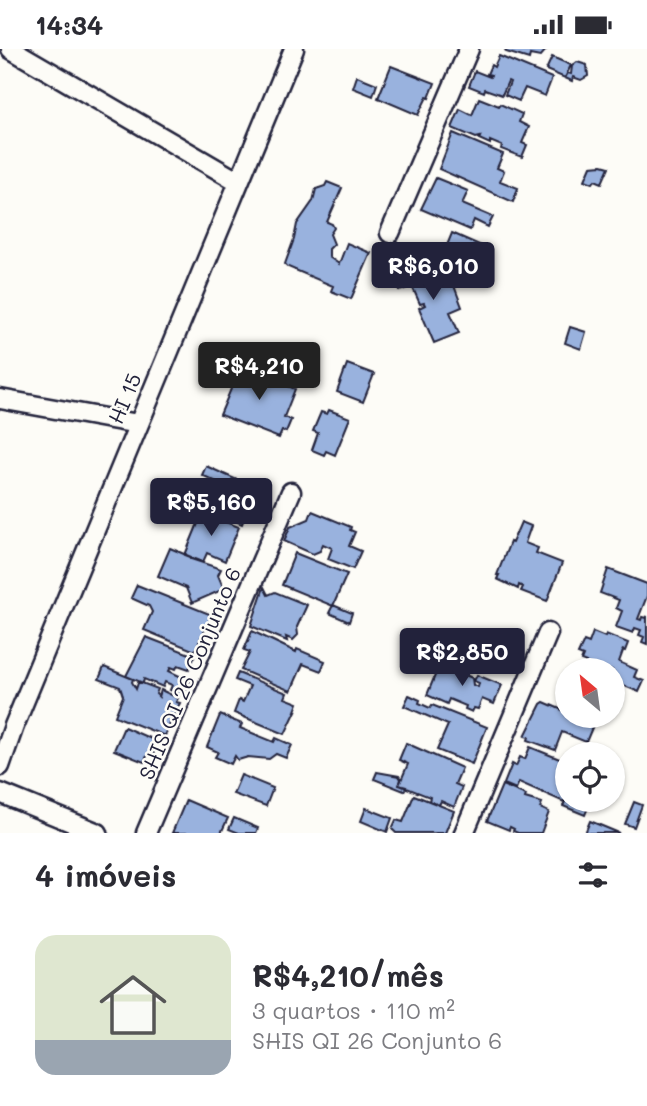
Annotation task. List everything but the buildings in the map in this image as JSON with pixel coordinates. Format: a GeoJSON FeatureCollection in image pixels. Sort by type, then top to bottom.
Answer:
{"type":"FeatureCollection","features":[{"type":"Feature","properties":{"kind":"street"},"geometry":{"type":"LineString","coordinates":[[11,49],[239,182]]}},
{"type":"Feature","properties":{"kind":"street","name":"HI 15"},"geometry":{"type":"LineString","coordinates":[[0,766],[7,725],[138,424],[294,49]]}},
{"type":"Feature","properties":{"kind":"street"},"geometry":{"type":"LineString","coordinates":[[390,233],[469,49]]}},
{"type":"Feature","properties":{"kind":"street"},"geometry":{"type":"LineString","coordinates":[[0,399],[138,424]]}},
{"type":"Feature","properties":{"kind":"street","name":"SHIS QI 26 Conjunto 6"},"geometry":{"type":"LineString","coordinates":[[146,833],[291,492]]}},
{"type":"Feature","properties":{"kind":"street"},"geometry":{"type":"LineString","coordinates":[[464,833],[548,633]]}},
{"type":"Feature","properties":{"kind":"street"},"geometry":{"type":"LineString","coordinates":[[0,793],[97,833]]}}]}
